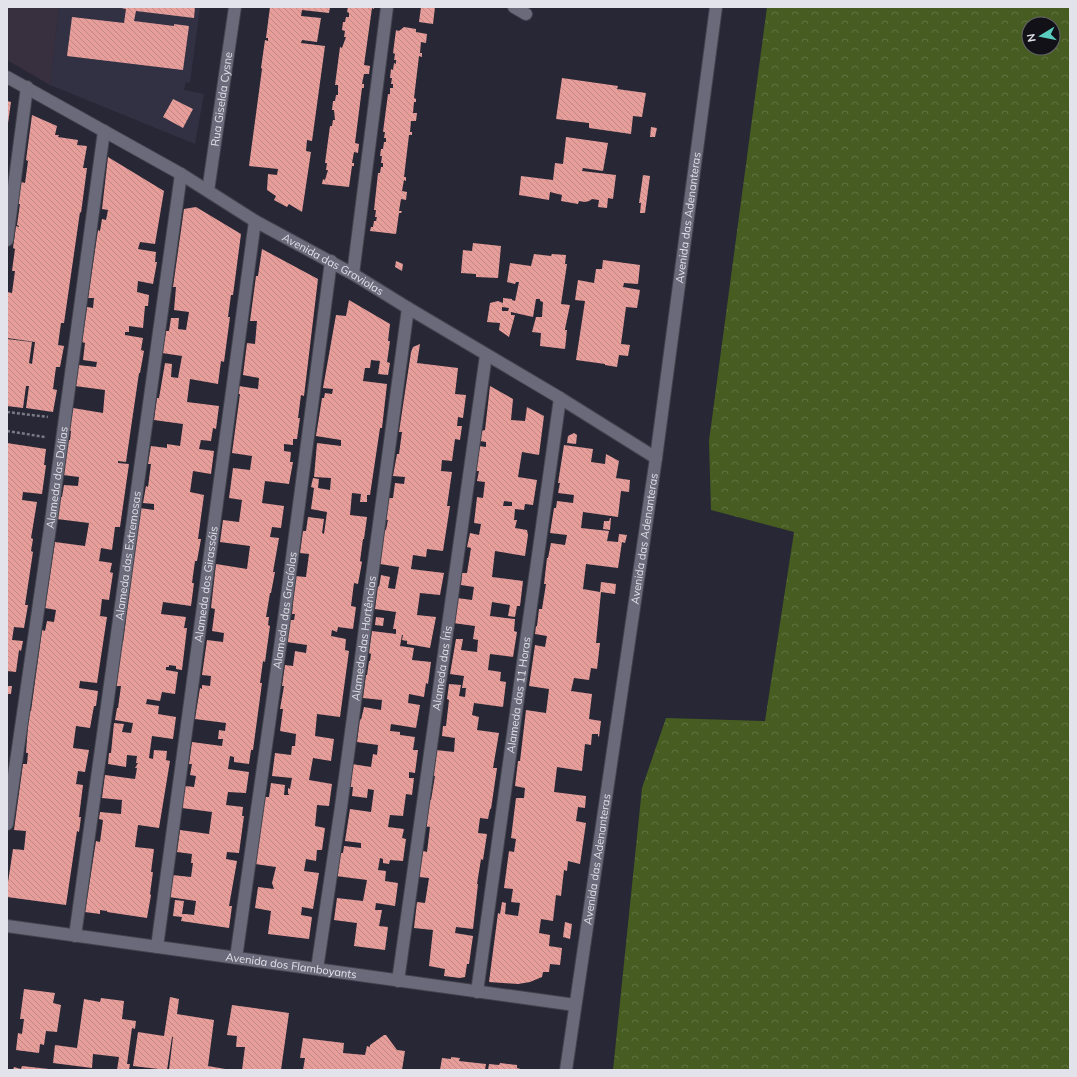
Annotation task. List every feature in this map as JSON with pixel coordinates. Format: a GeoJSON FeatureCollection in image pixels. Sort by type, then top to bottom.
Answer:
{"type":"FeatureCollection","features":[{"type":"Feature","properties":{"kind":"street","name":"Rua Giselda Cysne"},"geometry":{"type":"LineString","coordinates":[[208,191],[235,7]]}},
{"type":"Feature","properties":{"kind":"street"},"geometry":{"type":"LineString","coordinates":[[353,274],[387,7]]}},
{"type":"Feature","properties":{"kind":"street"},"geometry":{"type":"LineString","coordinates":[[514,7],[526,14]]}},
{"type":"Feature","properties":{"kind":"street","name":"Avenida das Adenanteras"},"geometry":{"type":"LineString","coordinates":[[566,1070],[656,458],[716,7]]}},
{"type":"Feature","properties":{"kind":"street","name":"Avenida das Graviolas"},"geometry":{"type":"LineString","coordinates":[[7,77],[180,174],[255,220],[353,274],[560,398],[656,458]]}},
{"type":"Feature","properties":{"kind":"street"},"geometry":{"type":"LineString","coordinates":[[7,240],[27,87]]}},
{"type":"Feature","properties":{"kind":"street","name":"Alameda das Dálias"},"geometry":{"type":"LineString","coordinates":[[7,824],[104,131]]}},
{"type":"Feature","properties":{"kind":"street","name":"Alameda das Extremosas"},"geometry":{"type":"LineString","coordinates":[[75,936],[180,174]]}},
{"type":"Feature","properties":{"kind":"street","name":"Alameda dos Girassóis"},"geometry":{"type":"LineString","coordinates":[[157,947],[255,220]]}},
{"type":"Feature","properties":{"kind":"street","name":"Alameda das Gracíolas"},"geometry":{"type":"LineString","coordinates":[[236,958],[284,619],[330,261]]}},
{"type":"Feature","properties":{"kind":"street","name":"Alameda das Hortências"},"geometry":{"type":"LineString","coordinates":[[317,969],[341,807],[408,308]]}},
{"type":"Feature","properties":{"kind":"street","name":"Alameda das Íris"},"geometry":{"type":"LineString","coordinates":[[398,981],[486,355]]}},
{"type":"Feature","properties":{"kind":"street","name":"Alameda das 11 Horas"},"geometry":{"type":"LineString","coordinates":[[477,992],[560,398]]}},
{"type":"Feature","properties":{"kind":"street","name":"Avenida dos Flamboyants"},"geometry":{"type":"LineString","coordinates":[[7,926],[575,1005]]}},
{"type":"Feature","properties":{"kind":"path"},"geometry":{"type":"LineString","coordinates":[[7,412],[64,420]]}},
{"type":"Feature","properties":{"kind":"path"},"geometry":{"type":"LineString","coordinates":[[7,431],[62,439]]}},
{"type":"Feature","properties":{"kind":"shaded area"},"geometry":{"type":"Polygon","coordinates":[[[7,7],[59,7],[50,85],[7,60],[7,7]]]}},
{"type":"Feature","properties":{"kind":"shaded area"},"geometry":{"type":"Polygon","coordinates":[[[59,7],[200,7],[190,83],[186,82],[184,90],[204,94],[195,144],[50,85],[59,7]]]}},
{"type":"Feature","properties":{"kind":"green space"},"geometry":{"type":"Polygon","coordinates":[[[767,7],[1070,7],[1070,1070],[613,1070],[642,788],[666,718],[765,721],[794,532],[711,510],[709,441],[767,7]]]}},
{"type":"Feature","properties":{"kind":"building"},"geometry":{"type":"Polygon","coordinates":[[[116,7],[195,7],[194,18],[136,11],[134,21],[174,26],[174,24],[189,26],[183,70],[67,56],[72,17],[124,23],[126,9],[116,7]]]}},
{"type":"Feature","properties":{"kind":"building"},"geometry":{"type":"Polygon","coordinates":[[[270,7],[330,7],[329,13],[302,10],[301,16],[321,18],[317,42],[302,40],[301,43],[325,46],[312,141],[307,140],[306,151],[311,152],[302,212],[289,204],[287,207],[274,200],[276,196],[267,190],[268,174],[277,175],[278,169],[249,166],[262,69],[264,70],[261,68],[265,40],[268,41],[268,38],[266,38],[270,7]]]}},
{"type":"Feature","properties":{"kind":"building"},"geometry":{"type":"Polygon","coordinates":[[[348,7],[374,7],[374,9],[372,8],[364,65],[370,66],[369,74],[364,74],[362,84],[364,84],[364,88],[362,88],[355,143],[359,144],[358,153],[354,152],[352,163],[354,163],[354,166],[352,166],[349,187],[322,184],[328,170],[326,170],[327,163],[325,163],[330,126],[332,126],[333,120],[335,120],[334,110],[332,110],[333,101],[335,101],[336,95],[338,95],[338,85],[335,85],[340,47],[342,48],[346,37],[344,37],[345,31],[342,30],[343,22],[345,22],[346,17],[349,17],[349,13],[347,12],[348,7]]]}},
{"type":"Feature","properties":{"kind":"building"},"geometry":{"type":"Polygon","coordinates":[[[421,7],[435,7],[433,24],[419,22],[421,7]]]}},
{"type":"Feature","properties":{"kind":"building"},"geometry":{"type":"Polygon","coordinates":[[[404,27],[416,29],[416,32],[427,34],[426,43],[421,42],[420,53],[422,53],[422,57],[419,56],[414,98],[416,99],[416,102],[414,102],[413,113],[417,113],[416,121],[411,121],[410,132],[412,132],[412,135],[409,135],[404,177],[406,177],[406,181],[404,180],[402,191],[407,192],[406,200],[401,199],[399,211],[402,211],[399,213],[396,234],[370,231],[377,217],[375,217],[376,210],[374,210],[378,173],[380,173],[381,167],[383,167],[383,163],[381,163],[382,156],[380,156],[384,142],[386,142],[386,138],[384,138],[385,132],[383,132],[388,94],[390,94],[390,88],[393,88],[393,84],[391,84],[392,78],[390,78],[391,69],[393,70],[394,63],[396,64],[396,60],[394,60],[395,54],[393,53],[396,30],[399,31],[404,27]]]}},
{"type":"Feature","properties":{"kind":"building"},"geometry":{"type":"Polygon","coordinates":[[[562,78],[618,86],[617,89],[646,93],[642,117],[633,116],[631,134],[589,128],[589,123],[556,119],[562,78]]]}},
{"type":"Feature","properties":{"kind":"building"},"geometry":{"type":"Polygon","coordinates":[[[173,99],[193,109],[183,128],[163,117],[173,99]]]}},
{"type":"Feature","properties":{"kind":"building"},"geometry":{"type":"Polygon","coordinates":[[[7,101],[11,102],[8,123],[7,123],[7,101]]]}},
{"type":"Feature","properties":{"kind":"building"},"geometry":{"type":"Polygon","coordinates":[[[32,115],[57,126],[55,135],[59,135],[58,137],[78,140],[77,145],[87,146],[83,168],[87,168],[81,213],[80,212],[64,323],[61,323],[58,345],[64,346],[60,367],[56,367],[53,389],[57,390],[53,412],[26,408],[29,386],[26,386],[23,408],[7,406],[7,339],[32,342],[29,363],[32,364],[35,342],[7,338],[7,292],[12,293],[15,271],[12,271],[15,249],[13,248],[16,226],[19,227],[17,225],[20,204],[18,204],[21,182],[25,183],[28,161],[26,160],[32,115]]]}},
{"type":"Feature","properties":{"kind":"building"},"geometry":{"type":"Polygon","coordinates":[[[651,127],[657,128],[655,137],[650,137],[651,127]]]}},
{"type":"Feature","properties":{"kind":"building"},"geometry":{"type":"Polygon","coordinates":[[[566,137],[608,143],[603,171],[583,168],[582,171],[616,175],[613,199],[608,198],[607,208],[598,207],[599,200],[592,199],[585,202],[579,201],[578,204],[561,201],[562,195],[550,192],[549,200],[519,195],[521,176],[553,180],[555,163],[563,164],[566,137]]]}},
{"type":"Feature","properties":{"kind":"building"},"geometry":{"type":"Polygon","coordinates":[[[108,157],[164,191],[155,244],[140,242],[138,249],[156,252],[155,262],[157,262],[153,284],[138,281],[137,292],[149,295],[148,306],[145,306],[143,328],[129,326],[129,332],[125,332],[125,335],[143,338],[141,350],[144,351],[139,373],[126,462],[118,461],[118,463],[129,464],[120,527],[115,527],[112,550],[101,548],[99,561],[112,563],[110,572],[113,573],[109,600],[102,599],[100,616],[107,617],[97,683],[80,681],[79,688],[98,691],[96,706],[94,706],[90,728],[76,726],[73,748],[89,750],[85,772],[78,771],[76,784],[83,785],[79,817],[81,817],[79,832],[77,831],[66,905],[7,897],[7,889],[13,849],[24,850],[26,831],[14,830],[23,764],[27,764],[28,753],[26,753],[29,711],[31,711],[42,630],[45,631],[47,621],[54,622],[56,610],[45,608],[55,542],[85,546],[89,523],[57,519],[60,497],[62,497],[64,485],[78,486],[79,477],[63,475],[68,440],[70,440],[71,431],[69,431],[73,408],[103,413],[105,390],[75,386],[78,365],[96,367],[97,362],[83,360],[85,343],[82,342],[87,307],[93,308],[94,298],[88,298],[98,230],[100,231],[102,219],[106,220],[108,210],[102,209],[108,157]]]}},
{"type":"Feature","properties":{"kind":"building"},"geometry":{"type":"Polygon","coordinates":[[[643,175],[650,176],[645,213],[640,213],[641,203],[639,203],[643,175]]]}},
{"type":"Feature","properties":{"kind":"building"},"geometry":{"type":"Polygon","coordinates":[[[196,207],[241,234],[233,295],[231,295],[228,317],[230,317],[224,362],[221,361],[218,384],[190,379],[187,402],[219,406],[216,429],[213,428],[211,441],[201,440],[199,449],[214,451],[211,474],[193,471],[190,492],[204,495],[198,539],[201,539],[197,561],[195,561],[191,606],[163,602],[161,614],[186,617],[184,628],[187,628],[182,670],[176,669],[176,666],[169,665],[169,667],[166,667],[166,670],[178,672],[175,694],[162,692],[160,701],[147,699],[146,704],[159,706],[158,714],[176,717],[173,739],[152,736],[149,758],[153,759],[154,750],[167,751],[166,760],[170,761],[159,828],[138,825],[135,847],[154,849],[151,872],[153,872],[151,895],[147,918],[100,910],[100,914],[85,912],[96,841],[100,842],[103,820],[99,819],[100,812],[121,814],[122,800],[102,798],[105,775],[135,779],[137,768],[135,768],[138,763],[136,763],[137,756],[127,755],[126,767],[108,764],[109,753],[111,753],[114,723],[124,724],[122,732],[131,733],[133,723],[115,720],[121,686],[116,686],[140,508],[154,510],[154,504],[143,503],[146,486],[148,487],[151,464],[148,464],[151,446],[167,448],[167,444],[180,446],[183,424],[154,420],[157,398],[159,398],[165,363],[172,364],[171,377],[178,378],[182,356],[162,353],[166,331],[169,331],[171,318],[179,318],[178,329],[186,330],[189,312],[174,310],[176,287],[173,287],[184,209],[196,207]]]}},
{"type":"Feature","properties":{"kind":"building"},"geometry":{"type":"Polygon","coordinates":[[[473,243],[501,246],[498,278],[476,277],[476,274],[461,273],[463,250],[472,251],[473,243]]]}},
{"type":"Feature","properties":{"kind":"building"},"geometry":{"type":"Polygon","coordinates":[[[262,249],[318,279],[304,396],[301,395],[297,439],[293,439],[293,445],[284,444],[284,451],[291,452],[290,462],[293,462],[289,484],[265,481],[262,503],[284,506],[281,528],[272,527],[270,537],[279,538],[273,572],[275,572],[266,617],[269,617],[268,625],[270,626],[265,662],[263,661],[260,683],[262,683],[253,750],[251,750],[249,764],[234,762],[234,757],[230,756],[228,769],[249,772],[246,793],[228,792],[226,805],[243,807],[242,816],[244,816],[239,853],[227,852],[226,859],[237,861],[229,906],[232,906],[229,928],[181,921],[182,917],[173,916],[175,900],[184,901],[182,914],[194,915],[196,901],[169,897],[172,875],[191,877],[193,863],[191,863],[192,854],[177,852],[180,830],[209,834],[212,812],[182,808],[185,786],[194,787],[196,776],[190,775],[192,764],[189,764],[192,742],[222,746],[223,739],[218,739],[219,730],[225,731],[226,723],[195,719],[200,688],[202,689],[202,685],[210,686],[211,676],[202,675],[207,640],[223,642],[224,633],[212,631],[215,609],[211,608],[216,564],[247,569],[250,546],[220,542],[223,520],[239,522],[242,500],[229,498],[233,468],[250,470],[252,456],[232,453],[240,394],[238,394],[239,386],[258,389],[259,378],[243,375],[247,343],[255,344],[257,321],[250,321],[256,276],[258,276],[262,249]]]}},
{"type":"Feature","properties":{"kind":"building"},"geometry":{"type":"Polygon","coordinates":[[[534,254],[551,256],[552,254],[566,255],[565,264],[567,264],[561,304],[570,305],[565,329],[567,330],[565,349],[540,346],[541,333],[532,332],[536,317],[542,317],[543,302],[540,301],[540,299],[536,299],[533,317],[511,312],[511,315],[515,315],[509,337],[499,330],[500,323],[487,322],[490,303],[498,301],[503,303],[503,298],[512,299],[515,301],[519,282],[516,282],[515,284],[507,282],[510,263],[531,266],[534,254]],[[502,307],[502,311],[508,311],[509,308],[502,307]]]}},
{"type":"Feature","properties":{"kind":"building"},"geometry":{"type":"Polygon","coordinates":[[[603,260],[640,265],[638,284],[624,283],[623,287],[640,290],[637,308],[626,307],[621,344],[630,345],[628,356],[619,355],[617,367],[576,360],[585,301],[575,300],[578,280],[594,283],[596,269],[602,269],[603,260]]]}},
{"type":"Feature","properties":{"kind":"building"},"geometry":{"type":"Polygon","coordinates":[[[396,261],[403,264],[402,271],[395,267],[396,261]]]}},
{"type":"Feature","properties":{"kind":"building"},"geometry":{"type":"Polygon","coordinates":[[[349,300],[390,324],[388,341],[390,341],[387,362],[390,363],[388,375],[378,374],[380,361],[371,360],[370,368],[365,368],[363,381],[387,384],[382,428],[380,428],[370,495],[367,495],[367,502],[360,502],[361,494],[352,493],[350,515],[367,517],[360,561],[362,562],[358,584],[354,583],[351,606],[356,607],[353,629],[338,627],[337,632],[332,630],[331,636],[346,639],[345,650],[349,651],[340,717],[317,714],[315,736],[334,739],[331,761],[313,758],[309,780],[332,784],[329,806],[317,805],[315,826],[325,828],[322,850],[317,850],[316,861],[306,859],[304,871],[319,873],[313,909],[302,907],[301,915],[312,917],[309,939],[268,934],[271,911],[255,908],[258,887],[274,889],[272,883],[276,867],[255,864],[265,797],[269,797],[271,783],[285,785],[284,795],[289,795],[288,788],[290,789],[292,778],[272,776],[275,753],[291,755],[292,746],[295,746],[296,734],[280,731],[283,709],[280,709],[284,686],[282,686],[285,665],[293,666],[295,651],[306,653],[307,645],[287,642],[290,620],[294,620],[295,614],[292,614],[295,576],[306,577],[309,554],[300,553],[303,531],[306,531],[308,517],[324,519],[322,533],[324,534],[327,512],[311,509],[314,488],[311,487],[313,478],[319,479],[318,488],[330,490],[331,478],[314,477],[317,443],[341,446],[341,440],[316,436],[322,398],[324,398],[325,393],[332,394],[333,389],[323,388],[336,315],[346,316],[349,300]]]}},
{"type":"Feature","properties":{"kind":"building"},"geometry":{"type":"Polygon","coordinates":[[[420,344],[417,363],[458,368],[455,394],[466,395],[463,418],[458,417],[457,426],[462,426],[460,440],[455,439],[452,461],[442,460],[441,471],[452,472],[447,506],[450,506],[443,551],[427,549],[426,557],[413,555],[411,569],[444,573],[440,595],[420,593],[417,615],[436,617],[430,648],[407,644],[407,641],[402,640],[403,635],[400,646],[414,648],[412,660],[431,662],[428,684],[426,683],[424,697],[409,694],[408,703],[420,705],[416,728],[391,724],[390,731],[400,732],[400,735],[415,737],[413,750],[418,750],[415,773],[409,772],[409,778],[414,778],[412,795],[406,794],[403,816],[390,815],[388,827],[404,829],[402,838],[406,839],[403,861],[390,860],[389,864],[383,863],[383,859],[380,858],[378,870],[386,871],[385,881],[398,883],[395,906],[376,903],[375,910],[382,910],[379,926],[388,927],[385,950],[354,946],[357,923],[334,920],[337,898],[363,901],[367,880],[336,876],[340,853],[343,853],[344,846],[361,848],[361,843],[345,841],[350,809],[371,812],[374,790],[368,789],[367,798],[352,796],[353,787],[349,787],[352,764],[371,767],[373,754],[377,755],[378,745],[357,742],[360,719],[361,720],[364,707],[381,710],[382,700],[363,698],[371,654],[369,653],[372,631],[396,634],[396,629],[393,629],[396,612],[375,609],[381,575],[390,577],[388,588],[395,589],[399,567],[380,564],[383,529],[386,530],[388,520],[385,520],[389,498],[393,498],[395,483],[404,484],[405,477],[393,476],[397,454],[399,454],[402,432],[399,432],[411,352],[413,347],[420,344]]]}},
{"type":"Feature","properties":{"kind":"building"},"geometry":{"type":"Polygon","coordinates":[[[490,386],[513,399],[511,420],[525,421],[527,407],[544,416],[539,455],[522,452],[518,477],[537,480],[533,505],[525,504],[524,510],[515,509],[514,520],[517,520],[515,528],[527,530],[528,535],[525,556],[495,551],[492,577],[523,581],[520,606],[517,606],[515,617],[508,616],[510,605],[492,602],[490,616],[515,619],[514,631],[517,632],[513,657],[490,654],[488,670],[501,672],[500,681],[506,682],[503,707],[474,703],[472,715],[479,717],[477,730],[499,733],[493,768],[497,768],[491,809],[488,819],[480,818],[478,833],[487,834],[477,884],[473,929],[456,927],[455,933],[473,936],[469,964],[467,964],[465,977],[460,978],[444,976],[445,969],[429,966],[433,930],[414,928],[417,902],[425,903],[429,878],[419,877],[423,851],[427,852],[430,827],[424,826],[428,800],[431,800],[435,776],[432,775],[436,750],[454,752],[455,738],[442,736],[443,726],[446,726],[449,684],[461,685],[459,696],[465,697],[466,688],[462,688],[464,676],[450,674],[456,639],[463,639],[461,650],[477,652],[478,640],[473,639],[475,626],[453,623],[457,598],[472,600],[474,587],[461,585],[462,573],[467,573],[471,548],[467,547],[470,533],[479,535],[481,524],[474,523],[477,497],[483,498],[485,482],[477,481],[479,471],[476,471],[479,446],[486,447],[486,442],[480,441],[481,431],[485,430],[490,386]],[[504,501],[503,506],[512,506],[512,502],[504,501]]]}},
{"type":"Feature","properties":{"kind":"building"},"geometry":{"type":"Polygon","coordinates":[[[574,433],[577,435],[576,444],[567,443],[568,436],[574,433]]]}},
{"type":"Feature","properties":{"kind":"building"},"geometry":{"type":"Polygon","coordinates":[[[7,443],[46,449],[44,465],[46,465],[42,494],[23,492],[22,500],[37,502],[31,538],[33,539],[31,551],[33,552],[25,605],[28,605],[24,628],[14,627],[12,640],[23,641],[21,651],[19,650],[16,672],[7,671],[7,443]]]}},
{"type":"Feature","properties":{"kind":"building"},"geometry":{"type":"Polygon","coordinates":[[[564,445],[593,449],[591,462],[605,464],[606,454],[619,461],[616,478],[630,480],[629,492],[621,491],[618,517],[583,512],[581,528],[609,531],[607,541],[618,542],[619,534],[627,535],[625,543],[622,542],[618,568],[586,564],[583,589],[600,592],[601,582],[616,584],[615,594],[601,592],[596,643],[600,643],[597,669],[591,668],[589,680],[574,678],[571,691],[592,694],[589,719],[601,721],[599,737],[598,734],[592,734],[591,745],[585,744],[582,771],[557,767],[554,792],[586,796],[585,808],[578,807],[576,821],[586,823],[580,864],[568,861],[567,871],[564,870],[561,896],[556,895],[553,921],[541,919],[539,933],[550,935],[549,946],[562,948],[560,965],[550,964],[549,972],[543,972],[542,977],[530,982],[518,984],[489,982],[498,913],[500,914],[502,902],[506,903],[505,914],[518,916],[520,903],[511,902],[513,889],[504,888],[509,851],[514,852],[516,839],[511,838],[516,798],[524,798],[525,788],[515,786],[518,761],[520,761],[526,710],[546,713],[549,689],[529,686],[535,645],[545,647],[547,636],[535,634],[539,609],[542,609],[546,584],[544,584],[547,558],[551,543],[565,545],[567,535],[550,533],[554,508],[556,508],[557,501],[573,503],[574,495],[558,493],[560,483],[558,483],[564,445]]]}},
{"type":"Feature","properties":{"kind":"building"},"geometry":{"type":"Polygon","coordinates":[[[610,518],[610,530],[603,529],[604,521],[609,521],[610,518]]]}},
{"type":"Feature","properties":{"kind":"building"},"geometry":{"type":"Polygon","coordinates":[[[376,617],[384,618],[383,626],[375,625],[376,617]]]}},
{"type":"Feature","properties":{"kind":"building"},"geometry":{"type":"Polygon","coordinates":[[[7,686],[12,686],[11,694],[7,694],[7,686]]]}},
{"type":"Feature","properties":{"kind":"building"},"geometry":{"type":"Polygon","coordinates":[[[565,922],[572,924],[570,939],[563,937],[565,922]]]}},
{"type":"Feature","properties":{"kind":"building"},"geometry":{"type":"Polygon","coordinates":[[[24,989],[55,993],[53,1003],[61,1005],[57,1032],[46,1031],[44,1045],[40,1044],[39,1053],[16,1050],[18,1033],[22,1034],[24,1019],[20,1019],[24,989]]]}},
{"type":"Feature","properties":{"kind":"building"},"geometry":{"type":"Polygon","coordinates":[[[170,997],[179,999],[177,1014],[214,1020],[208,1066],[231,1070],[169,1070],[173,1037],[167,1070],[133,1066],[138,1032],[164,1036],[170,997]]]}},
{"type":"Feature","properties":{"kind":"building"},"geometry":{"type":"Polygon","coordinates":[[[101,998],[124,1001],[122,1019],[136,1021],[135,1029],[132,1028],[127,1064],[130,1064],[129,1070],[117,1070],[119,1057],[93,1054],[92,1068],[53,1063],[55,1045],[77,1048],[84,999],[100,1002],[101,998]]]}},
{"type":"Feature","properties":{"kind":"building"},"geometry":{"type":"Polygon","coordinates":[[[232,1005],[289,1013],[281,1070],[242,1070],[245,1047],[236,1047],[237,1036],[227,1035],[232,1005]]]}},
{"type":"Feature","properties":{"kind":"building"},"geometry":{"type":"Polygon","coordinates":[[[386,1035],[397,1050],[405,1051],[402,1070],[303,1070],[305,1058],[300,1058],[303,1038],[344,1043],[343,1053],[365,1055],[367,1046],[370,1047],[370,1045],[386,1035]]]}},
{"type":"Feature","properties":{"kind":"building"},"geometry":{"type":"Polygon","coordinates":[[[451,1057],[460,1058],[459,1061],[486,1064],[485,1070],[440,1070],[442,1058],[451,1059],[451,1057]]]}},
{"type":"Feature","properties":{"kind":"building"},"geometry":{"type":"Polygon","coordinates":[[[500,1063],[517,1065],[517,1068],[524,1070],[488,1070],[489,1064],[499,1065],[500,1063]]]}},
{"type":"Feature","properties":{"kind":"building"},"geometry":{"type":"Polygon","coordinates":[[[22,1066],[49,1070],[13,1070],[14,1067],[21,1069],[22,1066]]]}}]}
